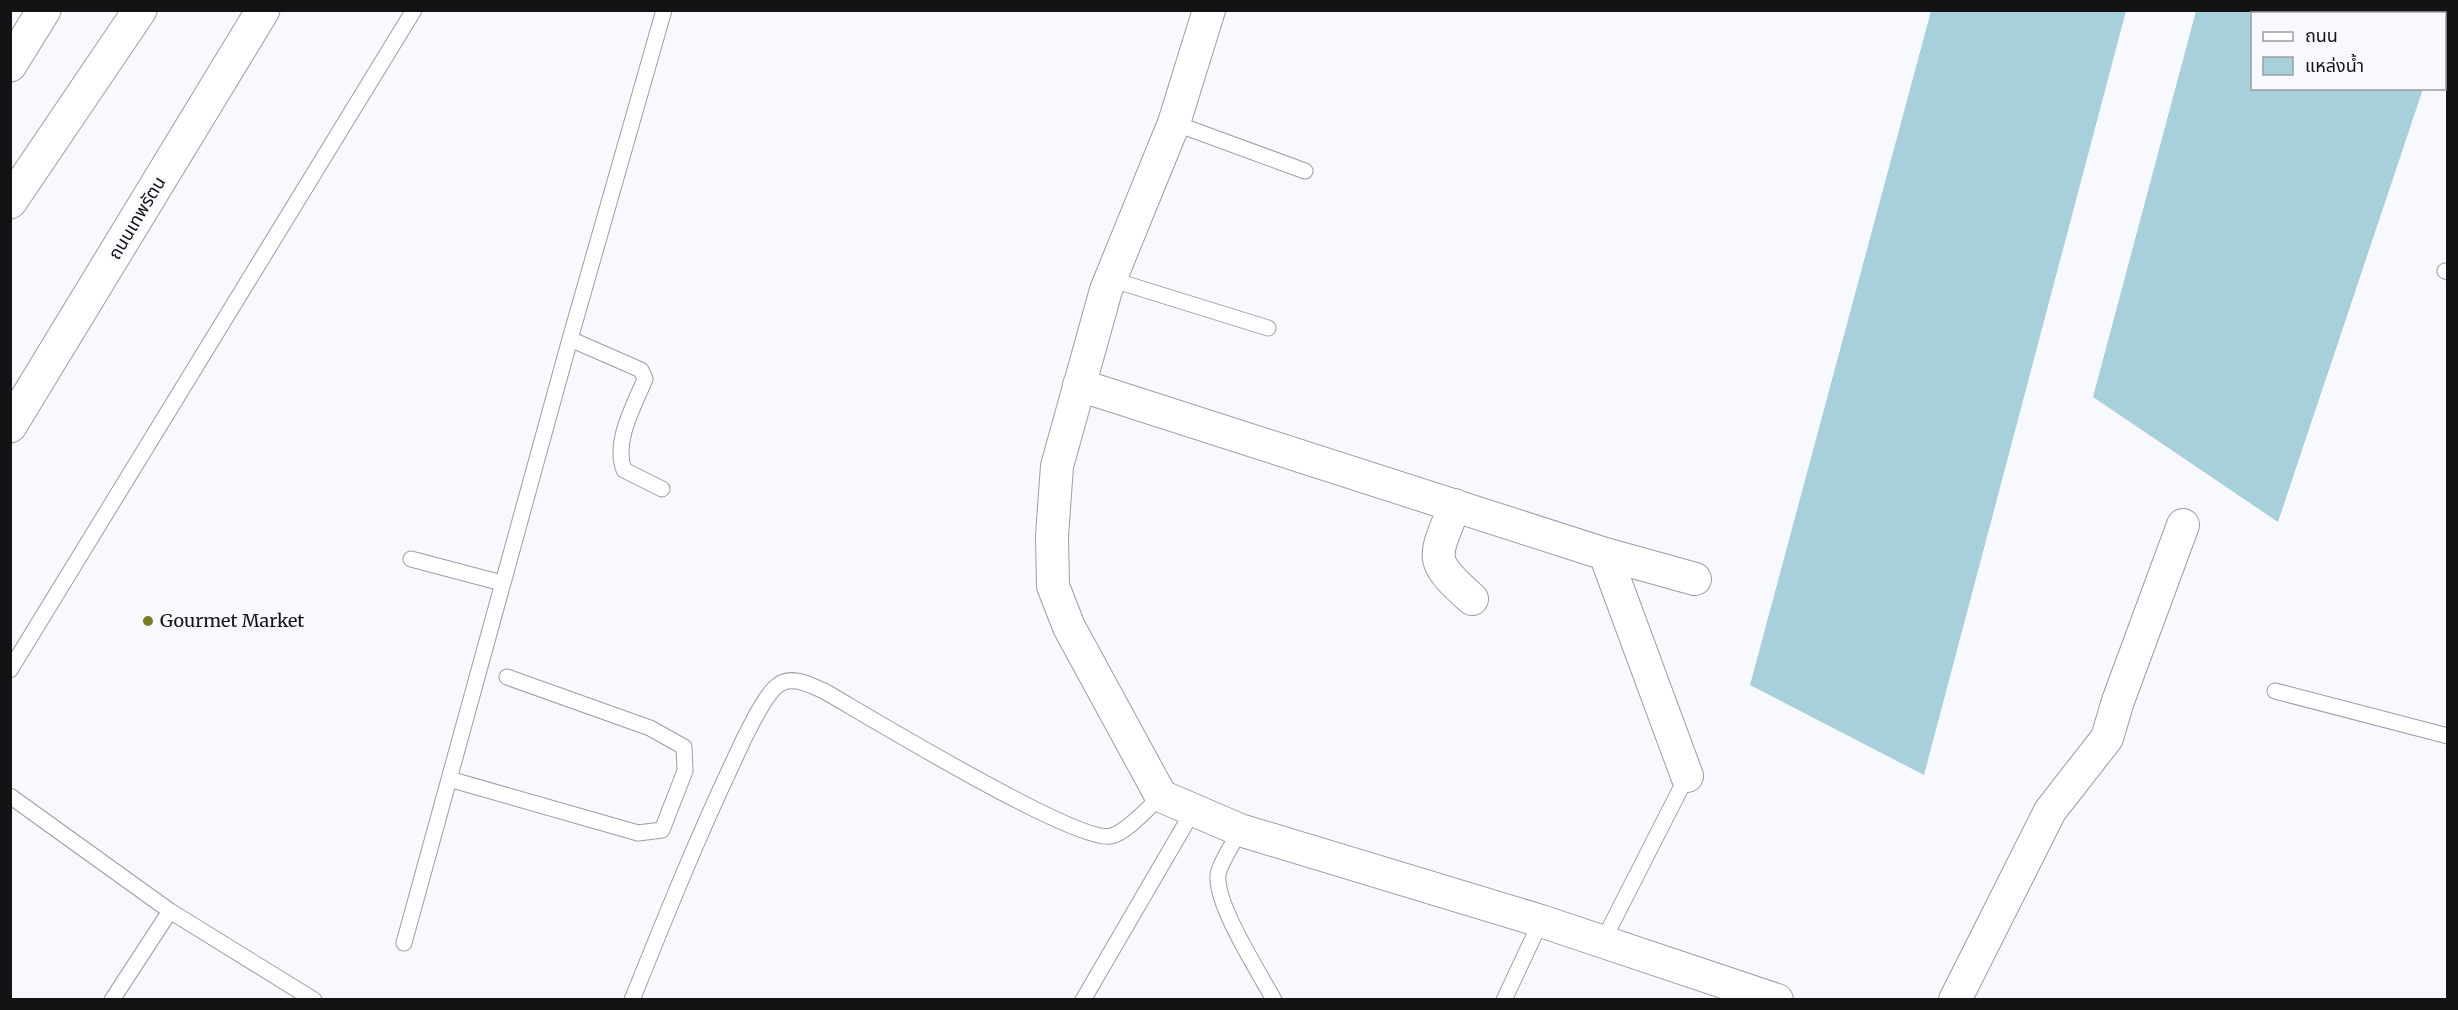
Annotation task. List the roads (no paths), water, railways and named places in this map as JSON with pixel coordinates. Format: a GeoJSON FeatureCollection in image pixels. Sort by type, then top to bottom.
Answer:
{"type":"FeatureCollection","features":[{"type":"Feature","properties":{"kind":"main road"},"geometry":{"type":"LineString","coordinates":[[10,40],[28,10]]}},
{"type":"Feature","properties":{"kind":"main road"},"geometry":{"type":"LineString","coordinates":[[10,65],[44,10]]}},
{"type":"Feature","properties":{"kind":"main road"},"geometry":{"type":"LineString","coordinates":[[10,202],[140,10]]}},
{"type":"Feature","properties":{"kind":"main road","name":"ถนนเทพรัตน"},"geometry":{"type":"LineString","coordinates":[[10,426],[263,10]]}},
{"type":"Feature","properties":{"kind":"street"},"geometry":{"type":"LineString","coordinates":[[1209,10],[1174,123],[1110,279],[1057,466],[1052,536],[1053,586],[1069,627],[1161,796],[1192,812],[1240,830],[1541,921],[1777,999]]}},
{"type":"Feature","properties":{"kind":"street"},"geometry":{"type":"LineString","coordinates":[[1079,385],[1605,554],[1695,579]]}},
{"type":"Feature","properties":{"kind":"street"},"geometry":{"type":"LineString","coordinates":[[1455,506],[1437,551],[1444,575],[1472,599]]}},
{"type":"Feature","properties":{"kind":"street"},"geometry":{"type":"LineString","coordinates":[[1955,999],[2050,811],[2107,738],[2118,701],[2183,525]]}},
{"type":"Feature","properties":{"kind":"street"},"geometry":{"type":"LineString","coordinates":[[1605,554],[1688,776]]}},
{"type":"Feature","properties":{"kind":"lane"},"geometry":{"type":"LineString","coordinates":[[10,670],[414,10]]}},
{"type":"Feature","properties":{"kind":"lane"},"geometry":{"type":"LineString","coordinates":[[404,943],[570,339],[664,10]]}},
{"type":"Feature","properties":{"kind":"lane"},"geometry":{"type":"LineString","coordinates":[[1174,123],[1305,171]]}},
{"type":"Feature","properties":{"kind":"lane"},"geometry":{"type":"LineString","coordinates":[[1110,279],[1268,328]]}},
{"type":"Feature","properties":{"kind":"lane"},"geometry":{"type":"LineString","coordinates":[[570,339],[641,370],[644,374],[645,379],[620,446],[621,462],[624,470],[663,489]]}},
{"type":"Feature","properties":{"kind":"lane"},"geometry":{"type":"LineString","coordinates":[[411,559],[502,584]]}},
{"type":"Feature","properties":{"kind":"lane"},"geometry":{"type":"LineString","coordinates":[[449,780],[638,833],[662,831],[685,771],[684,747],[650,728],[507,677]]}},
{"type":"Feature","properties":{"kind":"lane"},"geometry":{"type":"LineString","coordinates":[[632,999],[708,814],[751,723],[777,685],[791,681],[804,682],[824,691],[1040,813],[1093,835],[1112,837],[1128,827],[1161,796]]}},
{"type":"Feature","properties":{"kind":"lane"},"geometry":{"type":"LineString","coordinates":[[2275,691],[2448,736]]}},
{"type":"Feature","properties":{"kind":"lane"},"geometry":{"type":"LineString","coordinates":[[1603,941],[1688,776]]}},
{"type":"Feature","properties":{"kind":"lane"},"geometry":{"type":"LineString","coordinates":[[10,796],[170,911],[314,999]]}},
{"type":"Feature","properties":{"kind":"lane"},"geometry":{"type":"LineString","coordinates":[[1083,999],[1192,812]]}},
{"type":"Feature","properties":{"kind":"lane"},"geometry":{"type":"LineString","coordinates":[[1240,830],[1218,875],[1219,884],[1226,911],[1274,999]]}},
{"type":"Feature","properties":{"kind":"lane"},"geometry":{"type":"LineString","coordinates":[[112,999],[170,911]]}},
{"type":"Feature","properties":{"kind":"lane"},"geometry":{"type":"LineString","coordinates":[[1504,999],[1541,921]]}},
{"type":"Feature","properties":{"kind":"water"},"geometry":{"type":"Polygon","coordinates":[[[1931,11],[2126,11],[1924,775],[1750,685],[1931,11]]]}},
{"type":"Feature","properties":{"kind":"water"},"geometry":{"type":"Polygon","coordinates":[[[2196,11],[2447,11],[2446,18],[2446,12],[2251,12],[2251,90],[2423,90],[2278,522],[2093,397],[2196,11]]]}},
{"type":"Feature","properties":{"kind":"place","name":"Gourmet Market"},"geometry":{"type":"Point","coordinates":[148,621]}}]}
